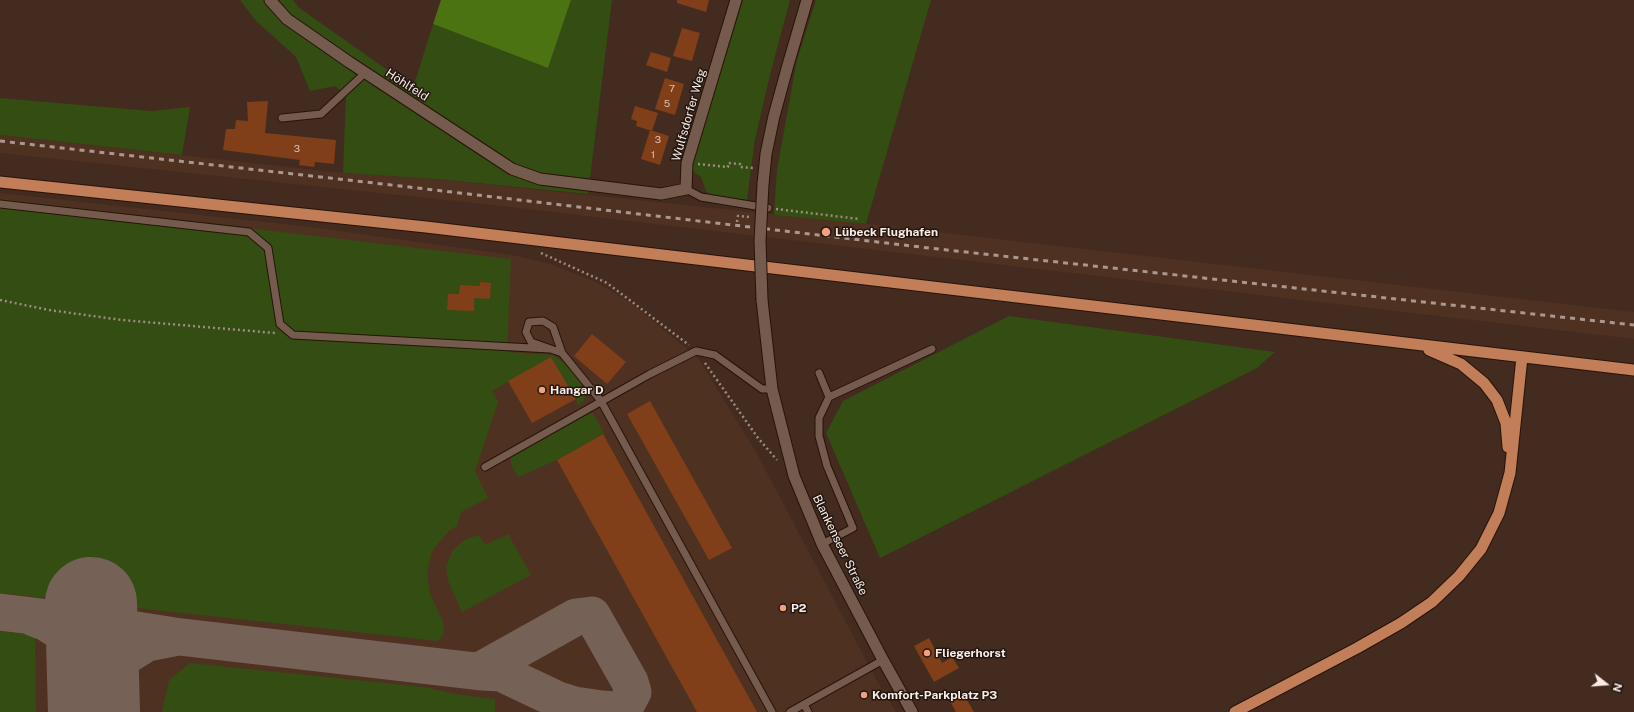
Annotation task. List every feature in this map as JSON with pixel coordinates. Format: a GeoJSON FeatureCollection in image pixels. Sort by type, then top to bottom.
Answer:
{"type":"FeatureCollection","features":[{"type":"Feature","properties":{"kind":"main road"},"geometry":{"type":"LineString","coordinates":[[0,182],[426,227],[1634,370]]}},
{"type":"Feature","properties":{"kind":"main road"},"geometry":{"type":"LineString","coordinates":[[1417,345],[1461,364],[1484,383],[1497,400],[1506,423],[1510,473]]}},
{"type":"Feature","properties":{"kind":"main road"},"geometry":{"type":"LineString","coordinates":[[1235,712],[1357,648],[1401,623],[1432,602],[1459,576],[1481,549],[1499,513],[1510,473],[1522,357]]}},
{"type":"Feature","properties":{"kind":"street","name":"Höhlfeld"},"geometry":{"type":"LineString","coordinates":[[270,0],[287,19],[365,73],[512,169],[540,179],[661,194],[686,189]]}},
{"type":"Feature","properties":{"kind":"street","name":"Wulfsdorfer Weg"},"geometry":{"type":"LineString","coordinates":[[686,189],[687,163],[736,0]]}},
{"type":"Feature","properties":{"kind":"street","name":"Blankenseer Straße"},"geometry":{"type":"LineString","coordinates":[[807,0],[788,65],[766,154],[760,241],[762,300],[772,389],[794,476],[822,544],[882,660],[912,712]]}},
{"type":"Feature","properties":{"kind":"lane"},"geometry":{"type":"LineString","coordinates":[[282,118],[321,114],[365,73]]}},
{"type":"Feature","properties":{"kind":"lane"},"geometry":{"type":"LineString","coordinates":[[686,189],[701,197],[768,208]]}},
{"type":"Feature","properties":{"kind":"lane"},"geometry":{"type":"LineString","coordinates":[[0,204],[250,232],[268,248],[280,324],[293,335],[550,349]]}},
{"type":"Feature","properties":{"kind":"lane"},"geometry":{"type":"LineString","coordinates":[[562,353],[531,342],[526,332],[529,322],[543,320],[553,327],[562,353],[600,401],[772,712]]}},
{"type":"Feature","properties":{"kind":"lane"},"geometry":{"type":"LineString","coordinates":[[822,544],[853,528],[827,466],[819,436],[819,418],[829,397],[932,349]]}},
{"type":"Feature","properties":{"kind":"lane"},"geometry":{"type":"LineString","coordinates":[[485,467],[600,401],[696,350],[715,355],[762,389],[772,389]]}},
{"type":"Feature","properties":{"kind":"lane"},"geometry":{"type":"LineString","coordinates":[[819,372],[829,397]]}},
{"type":"Feature","properties":{"kind":"lane"},"geometry":{"type":"LineString","coordinates":[[790,712],[882,660]]}},
{"type":"Feature","properties":{"kind":"lane"},"geometry":{"type":"LineString","coordinates":[[804,704],[808,712]]}},
{"type":"Feature","properties":{"kind":"path"},"geometry":{"type":"LineString","coordinates":[[687,163],[728,166],[728,163],[740,164],[740,168],[755,168]]}},
{"type":"Feature","properties":{"kind":"path"},"geometry":{"type":"LineString","coordinates":[[768,208],[859,219]]}},
{"type":"Feature","properties":{"kind":"path"},"geometry":{"type":"LineString","coordinates":[[737,222],[738,216],[751,217]]}},
{"type":"Feature","properties":{"kind":"path"},"geometry":{"type":"LineString","coordinates":[[607,283],[696,350],[758,438],[781,465]]}},
{"type":"Feature","properties":{"kind":"path"},"geometry":{"type":"LineString","coordinates":[[0,300],[49,310],[122,320],[293,335]]}},
{"type":"Feature","properties":{"kind":"shaded area"},"geometry":{"type":"Polygon","coordinates":[[[0,135],[343,173],[436,179],[866,224],[1634,312],[1634,339],[493,205],[0,153],[0,135]]]}},
{"type":"Feature","properties":{"kind":"shaded area"},"geometry":{"type":"Polygon","coordinates":[[[0,193],[311,227],[512,255],[551,264],[598,283],[631,303],[698,358],[756,452],[877,681],[896,712],[0,712],[0,193]]]}},
{"type":"Feature","properties":{"kind":"green space"},"geometry":{"type":"Polygon","coordinates":[[[240,0],[293,0],[298,7],[413,88],[433,24],[548,68],[571,0],[612,0],[588,194],[436,179],[343,173],[346,95],[335,86],[310,91],[296,57],[256,21],[240,0]]]}},
{"type":"Feature","properties":{"kind":"green space"},"geometry":{"type":"Polygon","coordinates":[[[441,0],[571,0],[548,68],[433,24],[441,0]]]}},
{"type":"Feature","properties":{"kind":"green space"},"geometry":{"type":"Polygon","coordinates":[[[743,0],[790,0],[755,139],[747,200],[711,195],[706,191],[701,177],[694,172],[692,167],[743,0]]]}},
{"type":"Feature","properties":{"kind":"green space"},"geometry":{"type":"Polygon","coordinates":[[[816,0],[931,0],[866,224],[774,215],[777,170],[797,60],[816,0]]]}},
{"type":"Feature","properties":{"kind":"green space"},"geometry":{"type":"Polygon","coordinates":[[[0,98],[151,111],[190,107],[182,155],[0,135],[0,98]]]}},
{"type":"Feature","properties":{"kind":"green space"},"geometry":{"type":"Polygon","coordinates":[[[0,199],[511,259],[507,352],[553,355],[575,374],[585,389],[586,394],[584,400],[578,405],[551,357],[492,391],[498,402],[475,471],[488,498],[461,512],[457,526],[449,531],[431,554],[427,574],[430,594],[444,624],[443,635],[438,641],[0,593],[0,199]]]}},
{"type":"Feature","properties":{"kind":"green space"},"geometry":{"type":"Polygon","coordinates":[[[1009,316],[1275,352],[1257,368],[880,558],[826,433],[843,401],[1009,316]]]}},
{"type":"Feature","properties":{"kind":"green space"},"geometry":{"type":"Polygon","coordinates":[[[590,413],[593,413],[604,433],[557,460],[518,477],[511,464],[511,457],[590,413]]]}},
{"type":"Feature","properties":{"kind":"green space"},"geometry":{"type":"Polygon","coordinates":[[[508,534],[531,575],[462,612],[448,581],[446,568],[452,551],[464,540],[479,535],[485,545],[508,534]]]}},
{"type":"Feature","properties":{"kind":"green space"},"geometry":{"type":"Polygon","coordinates":[[[0,631],[35,635],[36,712],[0,712],[0,631]]]}},
{"type":"Feature","properties":{"kind":"green space"},"geometry":{"type":"Polygon","coordinates":[[[190,663],[424,687],[461,695],[495,699],[495,712],[162,712],[169,680],[190,663]]]}},
{"type":"Feature","properties":{"kind":"building"},"geometry":{"type":"Polygon","coordinates":[[[677,0],[709,0],[706,12],[677,3],[677,0]]]}},
{"type":"Feature","properties":{"kind":"building"},"geometry":{"type":"Polygon","coordinates":[[[682,28],[700,33],[692,61],[673,56],[682,28]]]}},
{"type":"Feature","properties":{"kind":"building"},"geometry":{"type":"Polygon","coordinates":[[[651,52],[671,58],[667,72],[646,65],[651,52]]]}},
{"type":"Feature","properties":{"kind":"building"},"geometry":{"type":"Polygon","coordinates":[[[665,78],[684,84],[675,115],[655,109],[665,78]]]}},
{"type":"Feature","properties":{"kind":"building"},"geometry":{"type":"Polygon","coordinates":[[[268,101],[265,133],[336,140],[334,164],[315,162],[314,167],[299,165],[300,160],[223,150],[226,129],[235,129],[236,120],[248,121],[247,102],[268,101]]]}},
{"type":"Feature","properties":{"kind":"building"},"geometry":{"type":"Polygon","coordinates":[[[635,106],[658,113],[652,131],[636,126],[637,121],[631,119],[635,106]]]}},
{"type":"Feature","properties":{"kind":"building"},"geometry":{"type":"Polygon","coordinates":[[[650,130],[669,136],[660,165],[641,159],[650,130]]]}},
{"type":"Feature","properties":{"kind":"building"},"geometry":{"type":"Polygon","coordinates":[[[480,282],[491,283],[490,299],[474,298],[474,311],[447,310],[448,294],[459,294],[460,285],[480,286],[480,282]]]}},
{"type":"Feature","properties":{"kind":"building"},"geometry":{"type":"Polygon","coordinates":[[[592,334],[626,362],[607,384],[574,356],[592,334]]]}},
{"type":"Feature","properties":{"kind":"building","name":"Hangar D"},"geometry":{"type":"Polygon","coordinates":[[[551,357],[576,399],[532,423],[508,381],[551,357]]]}},
{"type":"Feature","properties":{"kind":"building"},"geometry":{"type":"Polygon","coordinates":[[[650,401],[732,548],[709,560],[627,414],[650,401]]]}},
{"type":"Feature","properties":{"kind":"building"},"geometry":{"type":"Polygon","coordinates":[[[603,434],[757,712],[697,712],[557,460],[603,434]]]}},
{"type":"Feature","properties":{"kind":"building"},"geometry":{"type":"Polygon","coordinates":[[[929,638],[942,663],[952,657],[959,668],[934,682],[914,646],[929,638]]]}},
{"type":"Feature","properties":{"kind":"building"},"geometry":{"type":"Polygon","coordinates":[[[961,690],[974,712],[956,712],[948,698],[961,690]]]}},
{"type":"Feature","properties":{"kind":"taxiway"},"geometry":{"type":"LineString","coordinates":[[0,612],[92,623],[181,637],[483,672],[501,673],[558,700],[574,705],[602,709],[615,710],[624,707],[633,692],[630,682],[592,615],[576,617],[483,669],[476,671]]}},
{"type":"Feature","properties":{"kind":"taxiway"},"geometry":{"type":"LineString","coordinates":[[34,618],[45,622],[59,631],[71,641],[80,655],[88,675],[93,712]]}},
{"type":"Feature","properties":{"kind":"taxiway"},"geometry":{"type":"LineString","coordinates":[[96,712],[98,698],[105,682],[113,668],[123,658],[147,643],[173,638]]}},
{"type":"Feature","properties":{"kind":"runway"},"geometry":{"type":"LineString","coordinates":[[91,603],[94,712]]}},
{"type":"Feature","properties":{"kind":"railway"},"geometry":{"type":"LineString","coordinates":[[0,141],[929,248],[1634,325]]}},
{"type":"Feature","properties":{"kind":"place","name":"Lübeck Flughafen"},"geometry":{"type":"Point","coordinates":[826,232]}},
{"type":"Feature","properties":{"kind":"place","name":"Hangar D"},"geometry":{"type":"Point","coordinates":[542,390]}},
{"type":"Feature","properties":{"kind":"place","name":"P2"},"geometry":{"type":"Point","coordinates":[783,608]}},
{"type":"Feature","properties":{"kind":"place","name":"Fliegerhorst"},"geometry":{"type":"Point","coordinates":[927,653]}},
{"type":"Feature","properties":{"kind":"place","name":"Komfort-Parkplatz P3"},"geometry":{"type":"Point","coordinates":[864,695]}}]}
